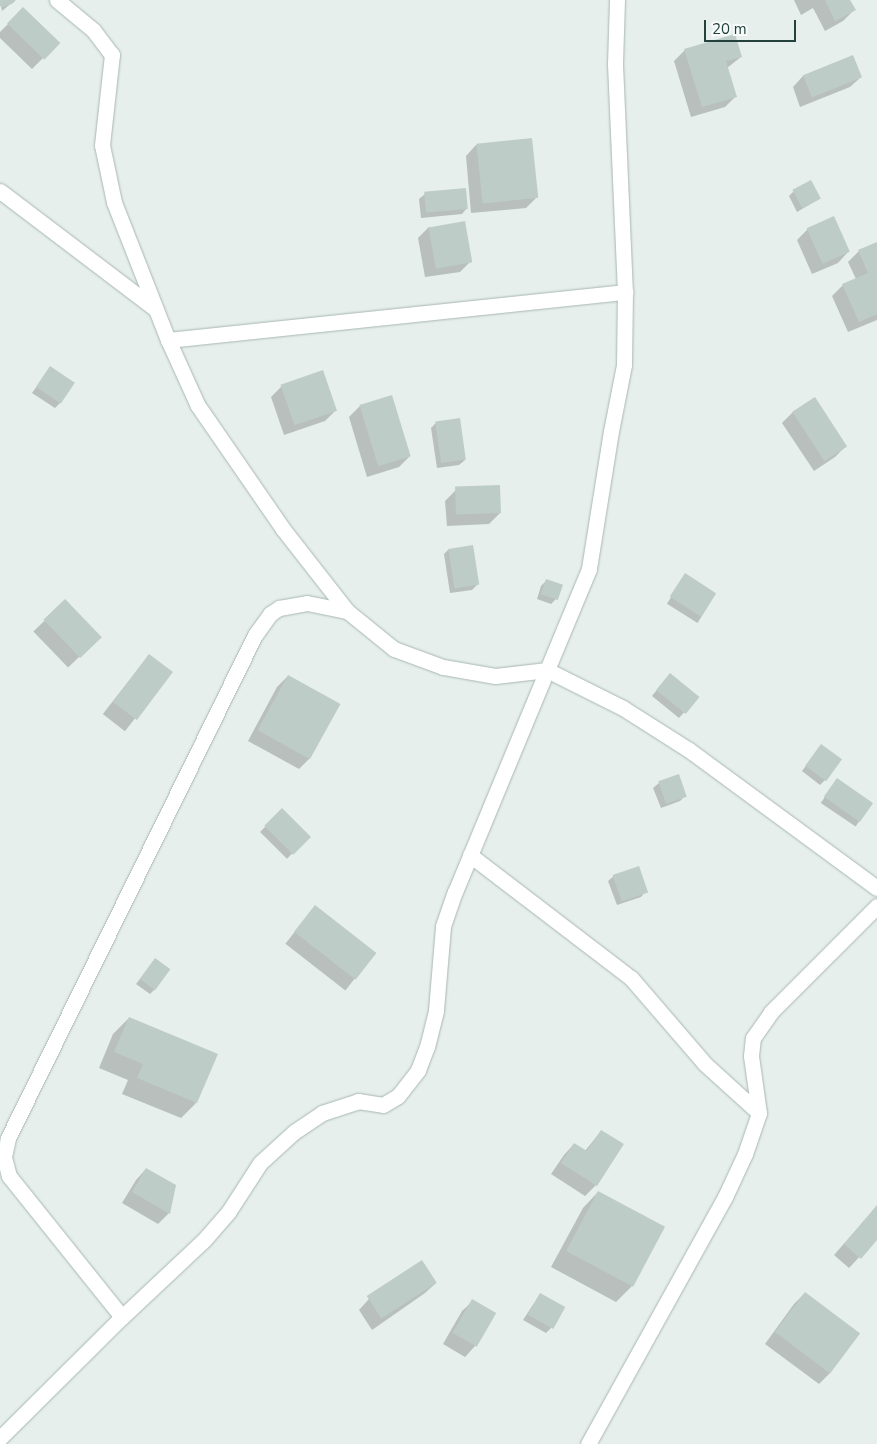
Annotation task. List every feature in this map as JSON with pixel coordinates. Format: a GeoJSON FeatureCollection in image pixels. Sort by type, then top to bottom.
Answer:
{"type":"FeatureCollection","features":[{"type":"Feature","properties":{"kind":"street"},"geometry":{"type":"LineString","coordinates":[[56,0],[93,30],[112,55],[102,145],[114,202],[155,309],[198,406],[283,529],[347,611],[394,649],[443,667],[495,676],[547,670],[623,708],[689,750],[877,888]]}},
{"type":"Feature","properties":{"kind":"street"},"geometry":{"type":"LineString","coordinates":[[0,1438],[122,1317],[204,1240],[229,1211],[260,1163],[294,1132],[322,1113],[358,1101],[383,1105],[398,1096],[418,1070],[428,1046],[436,1010],[443,926],[470,855],[589,569],[611,431],[624,365],[625,292],[615,64],[617,0]]}},
{"type":"Feature","properties":{"kind":"street"},"geometry":{"type":"LineString","coordinates":[[0,191],[155,309]]}},
{"type":"Feature","properties":{"kind":"street"},"geometry":{"type":"LineString","coordinates":[[168,340],[625,292]]}},
{"type":"Feature","properties":{"kind":"street"},"geometry":{"type":"LineString","coordinates":[[122,1317],[9,1176],[4,1157],[8,1138],[255,635],[270,614],[279,608],[306,602],[347,611]]}},
{"type":"Feature","properties":{"kind":"street"},"geometry":{"type":"LineString","coordinates":[[470,855],[631,978],[704,1064],[759,1113]]}},
{"type":"Feature","properties":{"kind":"street"},"geometry":{"type":"LineString","coordinates":[[588,1444],[725,1197],[745,1154],[759,1113],[751,1056],[753,1038],[771,1012],[877,906]]}},
{"type":"Feature","properties":{"kind":"building"},"geometry":{"type":"Polygon","coordinates":[[[0,0],[16,0],[12,4],[2,7],[0,6],[0,0]]]}},
{"type":"Feature","properties":{"kind":"building"},"geometry":{"type":"Polygon","coordinates":[[[825,0],[850,0],[856,10],[835,21],[825,0]]]}},
{"type":"Feature","properties":{"kind":"building"},"geometry":{"type":"Polygon","coordinates":[[[23,7],[60,43],[44,60],[7,24],[23,7]]]}},
{"type":"Feature","properties":{"kind":"building"},"geometry":{"type":"Polygon","coordinates":[[[735,34],[742,57],[726,61],[737,97],[702,107],[684,49],[735,34]]]}},
{"type":"Feature","properties":{"kind":"building"},"geometry":{"type":"Polygon","coordinates":[[[853,55],[862,77],[812,97],[803,75],[853,55]]]}},
{"type":"Feature","properties":{"kind":"building"},"geometry":{"type":"Polygon","coordinates":[[[532,138],[538,198],[483,204],[476,144],[532,138]]]}},
{"type":"Feature","properties":{"kind":"building"},"geometry":{"type":"Polygon","coordinates":[[[811,180],[821,199],[802,208],[792,190],[811,180]]]}},
{"type":"Feature","properties":{"kind":"building"},"geometry":{"type":"Polygon","coordinates":[[[466,188],[468,209],[426,213],[424,192],[466,188]]]}},
{"type":"Feature","properties":{"kind":"building"},"geometry":{"type":"Polygon","coordinates":[[[834,216],[850,252],[822,264],[807,228],[834,216]]]}},
{"type":"Feature","properties":{"kind":"building"},"geometry":{"type":"Polygon","coordinates":[[[465,221],[472,262],[436,269],[429,227],[465,221]]]}},
{"type":"Feature","properties":{"kind":"building"},"geometry":{"type":"Polygon","coordinates":[[[877,242],[877,314],[859,322],[842,284],[868,273],[858,250],[877,242]]]}},
{"type":"Feature","properties":{"kind":"building"},"geometry":{"type":"Polygon","coordinates":[[[50,366],[75,383],[61,404],[36,387],[50,366]]]}},
{"type":"Feature","properties":{"kind":"building"},"geometry":{"type":"Polygon","coordinates":[[[323,370],[337,411],[294,425],[280,385],[323,370]]]}},
{"type":"Feature","properties":{"kind":"building"},"geometry":{"type":"Polygon","coordinates":[[[392,395],[411,456],[378,466],[359,405],[392,395]]]}},
{"type":"Feature","properties":{"kind":"building"},"geometry":{"type":"Polygon","coordinates":[[[815,397],[847,446],[824,461],[792,412],[815,397]]]}},
{"type":"Feature","properties":{"kind":"building"},"geometry":{"type":"Polygon","coordinates":[[[460,418],[466,460],[441,463],[435,421],[460,418]]]}},
{"type":"Feature","properties":{"kind":"building"},"geometry":{"type":"Polygon","coordinates":[[[500,485],[501,513],[456,515],[455,487],[500,485]]]}},
{"type":"Feature","properties":{"kind":"building"},"geometry":{"type":"Polygon","coordinates":[[[473,545],[479,585],[455,588],[448,549],[473,545]]]}},
{"type":"Feature","properties":{"kind":"building"},"geometry":{"type":"Polygon","coordinates":[[[685,573],[716,593],[701,617],[670,596],[685,573]]]}},
{"type":"Feature","properties":{"kind":"building"},"geometry":{"type":"Polygon","coordinates":[[[546,579],[563,585],[558,600],[541,594],[546,579]]]}},
{"type":"Feature","properties":{"kind":"building"},"geometry":{"type":"Polygon","coordinates":[[[65,599],[102,637],[80,658],[43,620],[65,599]]]}},
{"type":"Feature","properties":{"kind":"building"},"geometry":{"type":"Polygon","coordinates":[[[149,654],[173,672],[137,720],[113,702],[149,654]]]}},
{"type":"Feature","properties":{"kind":"building"},"geometry":{"type":"Polygon","coordinates":[[[670,673],[700,697],[686,714],[656,690],[670,673]]]}},
{"type":"Feature","properties":{"kind":"building"},"geometry":{"type":"Polygon","coordinates":[[[288,675],[340,704],[310,759],[257,730],[288,675]]]}},
{"type":"Feature","properties":{"kind":"building"},"geometry":{"type":"Polygon","coordinates":[[[821,744],[842,759],[826,781],[805,766],[821,744]]]}},
{"type":"Feature","properties":{"kind":"building"},"geometry":{"type":"Polygon","coordinates":[[[679,774],[687,797],[666,804],[658,781],[679,774]]]}},
{"type":"Feature","properties":{"kind":"building"},"geometry":{"type":"Polygon","coordinates":[[[837,778],[873,803],[860,822],[824,797],[837,778]]]}},
{"type":"Feature","properties":{"kind":"building"},"geometry":{"type":"Polygon","coordinates":[[[282,808],[311,837],[293,855],[264,826],[282,808]]]}},
{"type":"Feature","properties":{"kind":"building"},"geometry":{"type":"Polygon","coordinates":[[[639,866],[648,892],[622,902],[613,875],[639,866]]]}},
{"type":"Feature","properties":{"kind":"building"},"geometry":{"type":"Polygon","coordinates":[[[315,905],[376,953],[356,980],[294,932],[315,905]]]}},
{"type":"Feature","properties":{"kind":"building"},"geometry":{"type":"Polygon","coordinates":[[[155,958],[170,969],[155,990],[140,979],[155,958]]]}},
{"type":"Feature","properties":{"kind":"building"},"geometry":{"type":"Polygon","coordinates":[[[129,1017],[218,1054],[197,1103],[137,1078],[143,1064],[114,1052],[129,1017]]]}},
{"type":"Feature","properties":{"kind":"building"},"geometry":{"type":"Polygon","coordinates":[[[601,1130],[624,1144],[597,1186],[561,1163],[574,1143],[587,1151],[601,1130]]]}},
{"type":"Feature","properties":{"kind":"building"},"geometry":{"type":"Polygon","coordinates":[[[146,1168],[176,1185],[170,1214],[132,1192],[146,1168]]]}},
{"type":"Feature","properties":{"kind":"building"},"geometry":{"type":"Polygon","coordinates":[[[598,1191],[665,1227],[633,1287],[566,1251],[598,1191]]]}},
{"type":"Feature","properties":{"kind":"building"},"geometry":{"type":"Polygon","coordinates":[[[877,1205],[877,1240],[861,1259],[844,1244],[877,1205]]]}},
{"type":"Feature","properties":{"kind":"building"},"geometry":{"type":"Polygon","coordinates":[[[422,1260],[437,1283],[381,1319],[367,1296],[422,1260]]]}},
{"type":"Feature","properties":{"kind":"building"},"geometry":{"type":"Polygon","coordinates":[[[805,1292],[860,1334],[830,1373],[775,1332],[805,1292]]]}},
{"type":"Feature","properties":{"kind":"building"},"geometry":{"type":"Polygon","coordinates":[[[540,1293],[565,1307],[553,1329],[528,1315],[540,1293]]]}},
{"type":"Feature","properties":{"kind":"building"},"geometry":{"type":"Polygon","coordinates":[[[472,1299],[496,1313],[477,1347],[452,1333],[472,1299]]]}}]}
